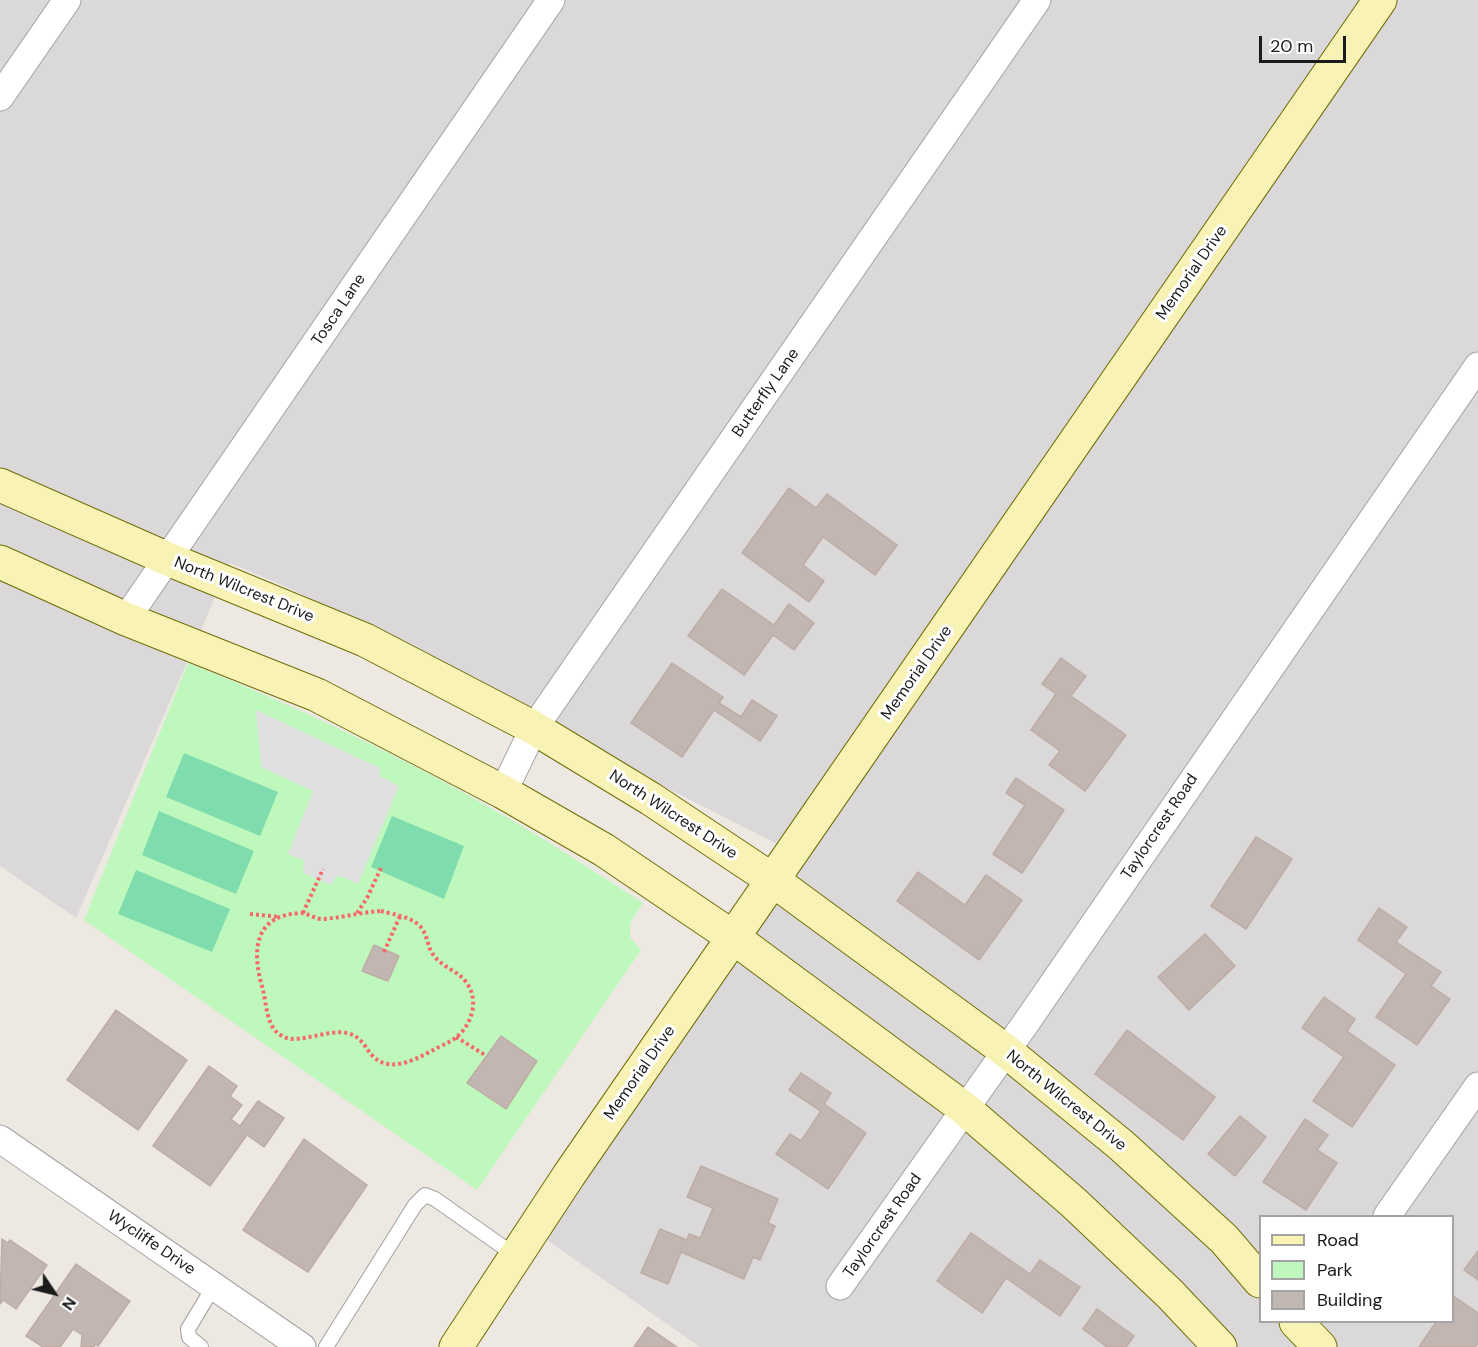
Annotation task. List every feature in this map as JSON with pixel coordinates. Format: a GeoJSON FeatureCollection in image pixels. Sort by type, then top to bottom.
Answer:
{"type":"FeatureCollection","features":[{"type":"Feature","properties":{"kind":"main road","name":"Memorial Drive"},"geometry":{"type":"LineString","coordinates":[[456,1347],[734,938],[1380,0]]}},
{"type":"Feature","properties":{"kind":"main road","name":"North Wilcrest Drive"},"geometry":{"type":"LineString","coordinates":[[0,485],[168,559],[365,640],[534,728],[651,799],[774,881],[1006,1051],[1121,1145],[1224,1239],[1259,1280]]}},
{"type":"Feature","properties":{"kind":"main road"},"geometry":{"type":"LineString","coordinates":[[0,562],[126,619],[316,695],[503,792],[604,850],[734,938],[965,1109],[1082,1210],[1170,1294],[1220,1347]]}},
{"type":"Feature","properties":{"kind":"street"},"geometry":{"type":"LineString","coordinates":[[0,97],[67,0]]}},
{"type":"Feature","properties":{"kind":"street","name":"Tosca Lane"},"geometry":{"type":"LineString","coordinates":[[126,619],[551,0]]}},
{"type":"Feature","properties":{"kind":"street","name":"Butterfly Lane"},"geometry":{"type":"LineString","coordinates":[[503,792],[534,728],[1037,0]]}},
{"type":"Feature","properties":{"kind":"street","name":"Taylorcrest Road"},"geometry":{"type":"LineString","coordinates":[[840,1286],[1006,1051],[1478,366]]}},
{"type":"Feature","properties":{"kind":"street"},"geometry":{"type":"LineString","coordinates":[[1388,1215],[1478,1086]]}},
{"type":"Feature","properties":{"kind":"street","name":"Wycliffe Drive"},"geometry":{"type":"LineString","coordinates":[[0,1139],[302,1347]]}},
{"type":"Feature","properties":{"kind":"lane"},"geometry":{"type":"LineString","coordinates":[[326,1347],[415,1205],[425,1195],[435,1198],[516,1256]]}},
{"type":"Feature","properties":{"kind":"lane"},"geometry":{"type":"LineString","coordinates":[[201,1347],[189,1337],[188,1329],[214,1286]]}},
{"type":"Feature","properties":{"kind":"path"},"geometry":{"type":"LineString","coordinates":[[357,914],[381,868]]}},
{"type":"Feature","properties":{"kind":"path"},"geometry":{"type":"LineString","coordinates":[[303,913],[323,869]]}},
{"type":"Feature","properties":{"kind":"path"},"geometry":{"type":"LineString","coordinates":[[250,914],[280,918],[303,913],[319,920],[381,911],[417,923],[424,932],[433,956],[467,983],[473,1008],[470,1020],[456,1037],[404,1065],[389,1066],[379,1062],[359,1039],[349,1033],[335,1032],[291,1040],[281,1036],[273,1028],[268,1014],[254,956],[264,929],[280,918]]}},
{"type":"Feature","properties":{"kind":"path"},"geometry":{"type":"LineString","coordinates":[[384,952],[400,916]]}},
{"type":"Feature","properties":{"kind":"path"},"geometry":{"type":"LineString","coordinates":[[456,1037],[485,1055]]}},
{"type":"Feature","properties":{"kind":"shaded area"},"geometry":{"type":"Polygon","coordinates":[[[0,0],[1478,0],[1478,1347],[700,1347],[520,1221],[777,844],[667,788],[552,720],[378,631],[291,589],[230,563],[76,918],[0,866],[0,0]]]}},
{"type":"Feature","properties":{"kind":"shaded area"},"geometry":{"type":"Polygon","coordinates":[[[256,710],[380,768],[379,776],[399,786],[358,884],[341,876],[336,877],[331,885],[303,873],[304,861],[288,854],[313,791],[261,767],[256,710]]]}},
{"type":"Feature","properties":{"kind":"green space"},"geometry":{"type":"Polygon","coordinates":[[[188,663],[270,697],[391,754],[525,828],[643,903],[630,923],[630,937],[641,950],[477,1190],[84,920],[188,663]]]}},
{"type":"Feature","properties":{"kind":"green space"},"geometry":{"type":"Polygon","coordinates":[[[184,753],[278,792],[260,836],[166,797],[184,753]]]}},
{"type":"Feature","properties":{"kind":"green space"},"geometry":{"type":"Polygon","coordinates":[[[159,811],[254,851],[236,894],[142,855],[159,811]]]}},
{"type":"Feature","properties":{"kind":"green space"},"geometry":{"type":"Polygon","coordinates":[[[392,816],[464,846],[444,899],[371,867],[392,816]]]}},
{"type":"Feature","properties":{"kind":"green space"},"geometry":{"type":"Polygon","coordinates":[[[136,870],[230,909],[212,952],[118,914],[136,870]]]}},
{"type":"Feature","properties":{"kind":"building"},"geometry":{"type":"Polygon","coordinates":[[[789,488],[816,508],[827,494],[897,545],[875,575],[823,537],[803,565],[824,581],[809,602],[742,553],[789,488]]]}},
{"type":"Feature","properties":{"kind":"building"},"geometry":{"type":"Polygon","coordinates":[[[722,589],[774,625],[789,604],[814,623],[794,650],[773,635],[744,675],[688,636],[722,589]]]}},
{"type":"Feature","properties":{"kind":"building"},"geometry":{"type":"Polygon","coordinates":[[[1061,658],[1086,676],[1071,696],[1126,735],[1085,791],[1049,765],[1060,751],[1031,730],[1056,694],[1042,684],[1061,658]]]}},
{"type":"Feature","properties":{"kind":"building"},"geometry":{"type":"Polygon","coordinates":[[[672,663],[723,697],[719,703],[741,717],[752,700],[777,716],[760,741],[714,710],[682,757],[631,723],[672,663]]]}},
{"type":"Feature","properties":{"kind":"building"},"geometry":{"type":"Polygon","coordinates":[[[1016,778],[1064,810],[1022,873],[993,854],[1025,805],[1006,793],[1016,778]]]}},
{"type":"Feature","properties":{"kind":"building"},"geometry":{"type":"Polygon","coordinates":[[[1256,837],[1292,859],[1246,929],[1211,906],[1256,837]]]}},
{"type":"Feature","properties":{"kind":"building"},"geometry":{"type":"Polygon","coordinates":[[[918,872],[965,905],[986,875],[1022,900],[979,960],[897,901],[918,872]]]}},
{"type":"Feature","properties":{"kind":"building"},"geometry":{"type":"Polygon","coordinates":[[[1379,908],[1407,927],[1396,942],[1441,972],[1431,986],[1450,999],[1417,1045],[1376,1017],[1406,974],[1358,940],[1379,908]]]}},
{"type":"Feature","properties":{"kind":"building"},"geometry":{"type":"Polygon","coordinates":[[[1205,934],[1235,966],[1189,1010],[1158,977],[1205,934]]]}},
{"type":"Feature","properties":{"kind":"building"},"geometry":{"type":"Polygon","coordinates":[[[374,945],[399,956],[388,981],[362,971],[374,945]]]}},
{"type":"Feature","properties":{"kind":"building"},"geometry":{"type":"Polygon","coordinates":[[[1324,997],[1355,1019],[1347,1031],[1395,1065],[1352,1127],[1313,1101],[1344,1057],[1302,1028],[1324,997]]]}},
{"type":"Feature","properties":{"kind":"building"},"geometry":{"type":"Polygon","coordinates":[[[116,1010],[187,1060],[138,1130],[67,1080],[116,1010]]]}},
{"type":"Feature","properties":{"kind":"building"},"geometry":{"type":"Polygon","coordinates":[[[1127,1030],[1215,1097],[1183,1140],[1095,1074],[1127,1030]]]}},
{"type":"Feature","properties":{"kind":"building"},"geometry":{"type":"Polygon","coordinates":[[[501,1036],[537,1061],[506,1109],[467,1083],[501,1036]]]}},
{"type":"Feature","properties":{"kind":"building"},"geometry":{"type":"Polygon","coordinates":[[[209,1066],[237,1086],[230,1096],[242,1105],[231,1119],[240,1126],[258,1101],[284,1118],[264,1147],[247,1135],[210,1186],[153,1146],[209,1066]]]}},
{"type":"Feature","properties":{"kind":"building"},"geometry":{"type":"Polygon","coordinates":[[[801,1073],[831,1093],[824,1104],[866,1133],[828,1189],[776,1154],[790,1134],[801,1141],[821,1111],[789,1090],[801,1073]]]}},
{"type":"Feature","properties":{"kind":"building"},"geometry":{"type":"Polygon","coordinates":[[[1240,1116],[1266,1137],[1235,1176],[1208,1154],[1240,1116]]]}},
{"type":"Feature","properties":{"kind":"building"},"geometry":{"type":"Polygon","coordinates":[[[1305,1119],[1328,1135],[1317,1150],[1337,1163],[1306,1210],[1263,1182],[1305,1119]]]}},
{"type":"Feature","properties":{"kind":"building"},"geometry":{"type":"Polygon","coordinates":[[[304,1139],[367,1185],[308,1272],[243,1230],[304,1139]]]}},
{"type":"Feature","properties":{"kind":"building"},"geometry":{"type":"Polygon","coordinates":[[[701,1166],[778,1199],[768,1223],[775,1226],[760,1260],[753,1257],[744,1279],[681,1252],[668,1284],[641,1273],[660,1229],[687,1240],[689,1234],[700,1238],[713,1208],[687,1197],[701,1166]]]}},
{"type":"Feature","properties":{"kind":"building"},"geometry":{"type":"Polygon","coordinates":[[[971,1233],[1030,1274],[1040,1260],[1080,1287],[1060,1316],[1006,1278],[982,1313],[937,1281],[971,1233]]]}},
{"type":"Feature","properties":{"kind":"building"},"geometry":{"type":"Polygon","coordinates":[[[2,1239],[8,1243],[10,1240],[47,1265],[16,1309],[3,1300],[0,1304],[2,1239]]]}},
{"type":"Feature","properties":{"kind":"building"},"geometry":{"type":"Polygon","coordinates":[[[1478,1251],[1478,1280],[1464,1270],[1478,1251]]]}},
{"type":"Feature","properties":{"kind":"building"},"geometry":{"type":"Polygon","coordinates":[[[76,1264],[130,1301],[98,1346],[95,1344],[94,1347],[81,1347],[82,1335],[73,1329],[60,1347],[43,1347],[26,1336],[76,1264]]]}},
{"type":"Feature","properties":{"kind":"building"},"geometry":{"type":"Polygon","coordinates":[[[1454,1297],[1478,1313],[1478,1343],[1475,1347],[1419,1347],[1435,1323],[1454,1323],[1454,1297]]]}},
{"type":"Feature","properties":{"kind":"building"},"geometry":{"type":"Polygon","coordinates":[[[1097,1309],[1134,1336],[1126,1347],[1107,1347],[1083,1329],[1097,1309]]]}},
{"type":"Feature","properties":{"kind":"building"},"geometry":{"type":"Polygon","coordinates":[[[648,1327],[677,1347],[634,1347],[648,1327]]]}}]}
